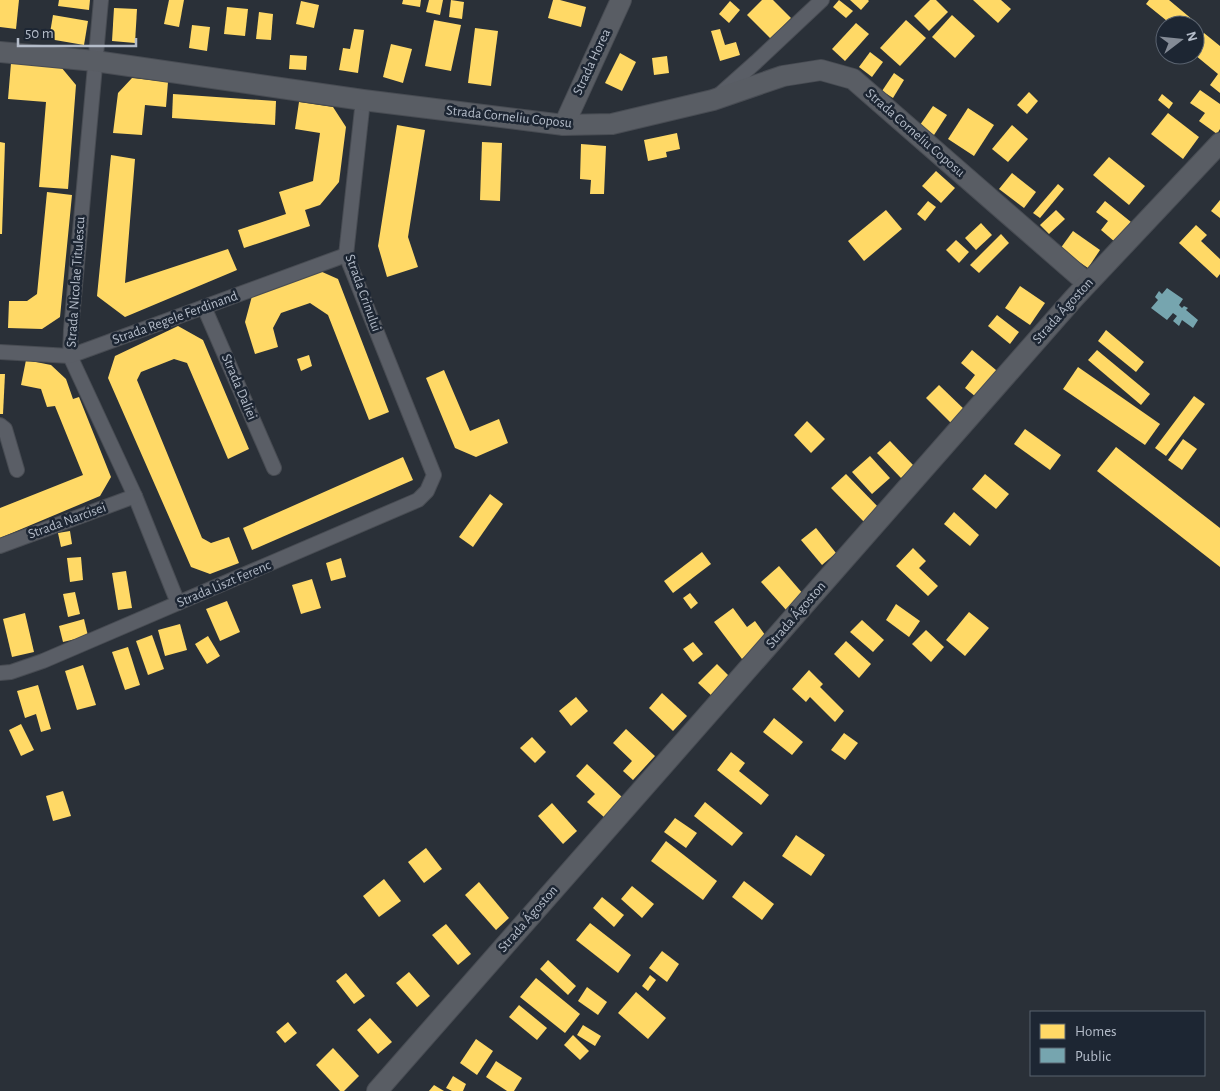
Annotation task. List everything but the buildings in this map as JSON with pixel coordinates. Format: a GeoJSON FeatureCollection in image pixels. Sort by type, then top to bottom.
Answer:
{"type":"FeatureCollection","features":[{"type":"Feature","properties":{"kind":"street","name":"Strada Nicolae Titulescu"},"geometry":{"type":"LineString","coordinates":[[102,0],[95,61],[70,356],[135,496],[178,603]]}},
{"type":"Feature","properties":{"kind":"street","name":"Strada Horea"},"geometry":{"type":"LineString","coordinates":[[564,125],[621,0]]}},
{"type":"Feature","properties":{"kind":"street"},"geometry":{"type":"LineString","coordinates":[[713,100],[822,0]]}},
{"type":"Feature","properties":{"kind":"street","name":"Strada Corneliu Coposu"},"geometry":{"type":"LineString","coordinates":[[0,52],[95,61],[363,100],[564,125],[612,124],[713,100],[783,76],[821,70],[852,79],[1087,283]]}},
{"type":"Feature","properties":{"kind":"street","name":"Strada Crinului"},"geometry":{"type":"LineString","coordinates":[[363,100],[346,254],[434,475]]}},
{"type":"Feature","properties":{"kind":"street","name":"Strada Ágoston"},"geometry":{"type":"LineString","coordinates":[[377,1091],[1087,283],[1220,143]]}},
{"type":"Feature","properties":{"kind":"street","name":"Strada Regele Ferdinand"},"geometry":{"type":"LineString","coordinates":[[0,352],[70,356],[346,254]]}},
{"type":"Feature","properties":{"kind":"street","name":"Strada Daliei"},"geometry":{"type":"LineString","coordinates":[[204,307],[274,468]]}},
{"type":"Feature","properties":{"kind":"street"},"geometry":{"type":"LineString","coordinates":[[0,426],[7,436],[17,470]]}},
{"type":"Feature","properties":{"kind":"street","name":"Strada Liszt Ferenc"},"geometry":{"type":"LineString","coordinates":[[0,673],[11,672],[44,660],[418,500],[427,491],[434,475]]}},
{"type":"Feature","properties":{"kind":"street","name":"Strada Narcisei"},"geometry":{"type":"LineString","coordinates":[[0,546],[135,496]]}}]}
